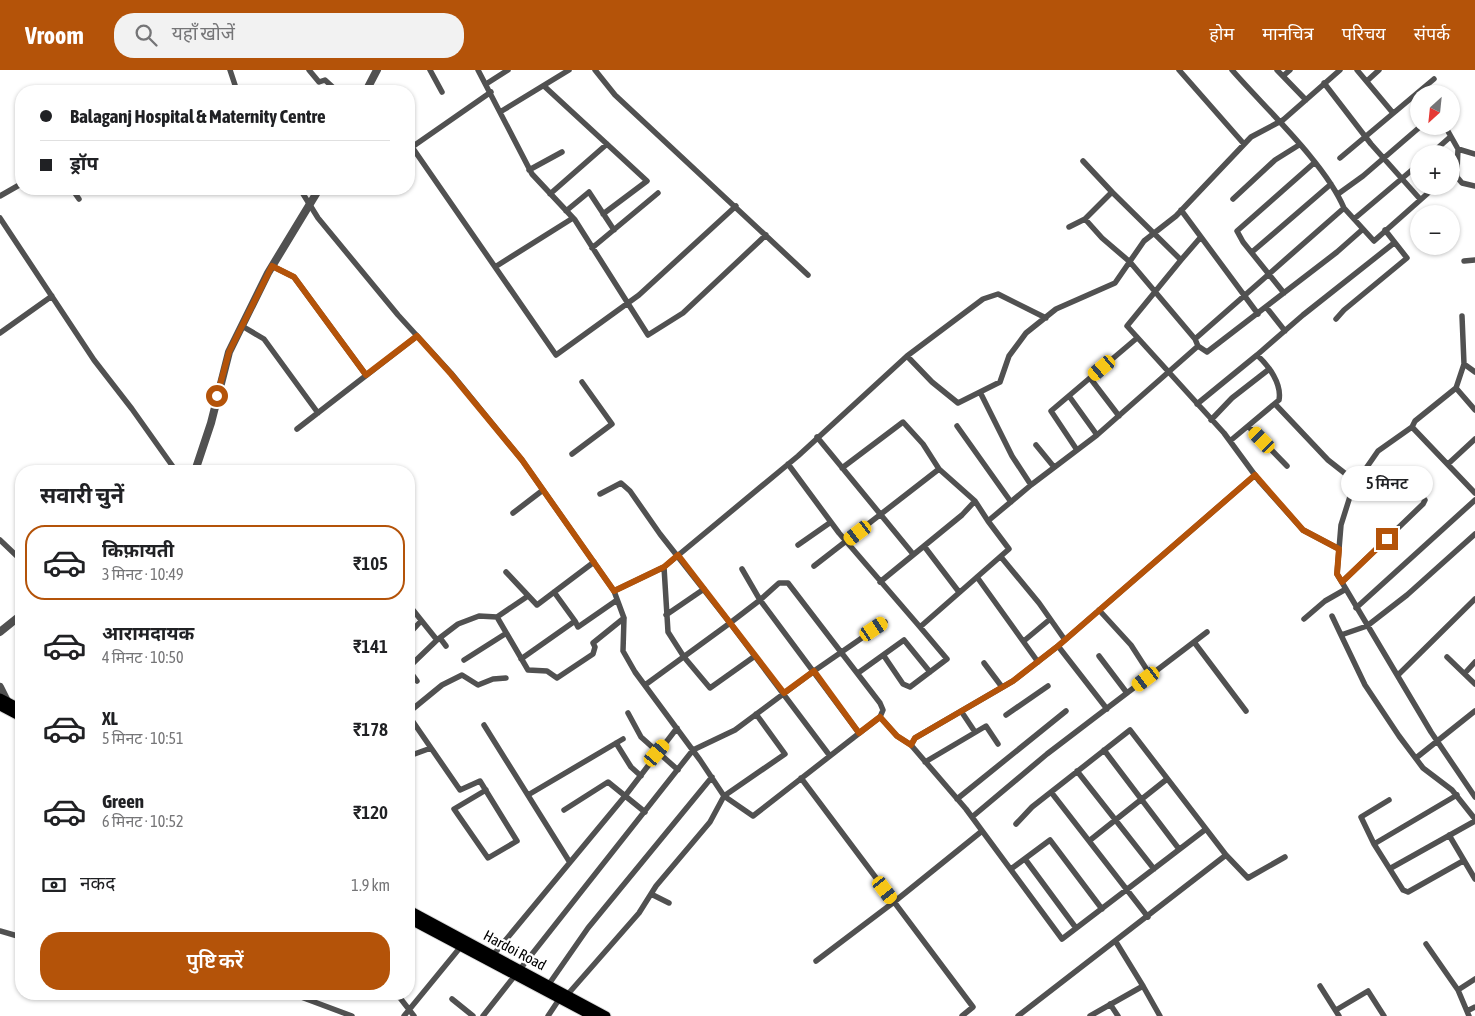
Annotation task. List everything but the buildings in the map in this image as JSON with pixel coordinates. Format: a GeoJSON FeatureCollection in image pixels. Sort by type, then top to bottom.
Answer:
{"type":"FeatureCollection","features":[{"type":"Feature","properties":{"kind":"main road"},"geometry":{"type":"LineString","coordinates":[[3,703],[15,707]]}},
{"type":"Feature","properties":{"kind":"main road"},"geometry":{"type":"LineString","coordinates":[[3,703],[15,712]]}},
{"type":"Feature","properties":{"kind":"main road","name":"Hardoi Road"},"geometry":{"type":"LineString","coordinates":[[415,914],[464,943],[606,1016]]}},
{"type":"Feature","properties":{"kind":"main road","name":"Hardoi Road"},"geometry":{"type":"LineString","coordinates":[[415,922],[494,954],[518,971],[549,984],[592,1016]]}},
{"type":"Feature","properties":{"kind":"street"},"geometry":{"type":"LineString","coordinates":[[230,70],[235,85]]}},
{"type":"Feature","properties":{"kind":"street"},"geometry":{"type":"LineString","coordinates":[[309,70],[318,82],[325,80],[330,85]]}},
{"type":"Feature","properties":{"kind":"street"},"geometry":{"type":"LineString","coordinates":[[369,85],[377,70]]}},
{"type":"Feature","properties":{"kind":"street"},"geometry":{"type":"LineString","coordinates":[[430,70],[442,92]]}},
{"type":"Feature","properties":{"kind":"street"},"geometry":{"type":"LineString","coordinates":[[478,70],[491,92],[529,170],[573,218],[648,335],[683,313],[766,235]]}},
{"type":"Feature","properties":{"kind":"street"},"geometry":{"type":"LineString","coordinates":[[486,84],[508,70]]}},
{"type":"Feature","properties":{"kind":"street"},"geometry":{"type":"LineString","coordinates":[[500,112],[570,70]]}},
{"type":"Feature","properties":{"kind":"street"},"geometry":{"type":"LineString","coordinates":[[595,70],[615,95],[808,275]]}},
{"type":"Feature","properties":{"kind":"street"},"geometry":{"type":"LineString","coordinates":[[1179,70],[1244,144]]}},
{"type":"Feature","properties":{"kind":"street"},"geometry":{"type":"LineString","coordinates":[[1232,70],[1314,163],[1338,194],[1344,208],[1374,241],[1425,195]]}},
{"type":"Feature","properties":{"kind":"street"},"geometry":{"type":"LineString","coordinates":[[1277,70],[1306,100]]}},
{"type":"Feature","properties":{"kind":"street"},"geometry":{"type":"LineString","coordinates":[[1283,76],[1290,70]]}},
{"type":"Feature","properties":{"kind":"street"},"geometry":{"type":"LineString","coordinates":[[907,356],[932,382],[958,403],[1000,382],[1009,356],[1026,332],[1056,310],[1115,283],[1144,240],[1181,210],[1251,137],[1278,123],[1340,70]]}},
{"type":"Feature","properties":{"kind":"street"},"geometry":{"type":"LineString","coordinates":[[1357,70],[1393,113]]}},
{"type":"Feature","properties":{"kind":"street"},"geometry":{"type":"LineString","coordinates":[[1367,81],[1379,70]]}},
{"type":"Feature","properties":{"kind":"street"},"geometry":{"type":"LineString","coordinates":[[1340,158],[1434,79]]}},
{"type":"Feature","properties":{"kind":"street"},"geometry":{"type":"LineString","coordinates":[[1324,84],[1365,136],[1420,199]]}},
{"type":"Feature","properties":{"kind":"street"},"geometry":{"type":"LineString","coordinates":[[544,86],[647,181],[603,214]]}},
{"type":"Feature","properties":{"kind":"street"},"geometry":{"type":"LineString","coordinates":[[415,145],[491,92]]}},
{"type":"Feature","properties":{"kind":"street"},"geometry":{"type":"LineString","coordinates":[[1338,194],[1411,135]]}},
{"type":"Feature","properties":{"kind":"street"},"geometry":{"type":"LineString","coordinates":[[1448,135],[1455,145]]}},
{"type":"Feature","properties":{"kind":"street"},"geometry":{"type":"LineString","coordinates":[[1441,145],[1449,138]]}},
{"type":"Feature","properties":{"kind":"street"},"geometry":{"type":"LineString","coordinates":[[550,194],[607,144]]}},
{"type":"Feature","properties":{"kind":"street"},"geometry":{"type":"LineString","coordinates":[[1233,199],[1275,160],[1299,145]]}},
{"type":"Feature","properties":{"kind":"street"},"geometry":{"type":"LineString","coordinates":[[1460,150],[1475,154]]}},
{"type":"Feature","properties":{"kind":"street"},"geometry":{"type":"LineString","coordinates":[[415,151],[556,355],[628,303],[674,265],[736,206]]}},
{"type":"Feature","properties":{"kind":"street"},"geometry":{"type":"LineString","coordinates":[[529,170],[562,152]]}},
{"type":"Feature","properties":{"kind":"street"},"geometry":{"type":"LineString","coordinates":[[1083,161],[1181,260]]}},
{"type":"Feature","properties":{"kind":"street"},"geometry":{"type":"LineString","coordinates":[[1284,293],[1243,242],[1237,231],[1314,163]]}},
{"type":"Feature","properties":{"kind":"street"},"geometry":{"type":"LineString","coordinates":[[1354,219],[1410,171]]}},
{"type":"Feature","properties":{"kind":"street"},"geometry":{"type":"LineString","coordinates":[[1460,181],[1462,183],[1475,186]]}},
{"type":"Feature","properties":{"kind":"street"},"geometry":{"type":"LineString","coordinates":[[1252,252],[1331,184]]}},
{"type":"Feature","properties":{"kind":"street"},"geometry":{"type":"LineString","coordinates":[[0,196],[15,187]]}},
{"type":"Feature","properties":{"kind":"street"},"geometry":{"type":"LineString","coordinates":[[566,211],[589,192],[614,230]]}},
{"type":"Feature","properties":{"kind":"street"},"geometry":{"type":"LineString","coordinates":[[1069,227],[1085,219],[1112,192]]}},
{"type":"Feature","properties":{"kind":"street"},"geometry":{"type":"LineString","coordinates":[[592,248],[658,193]]}},
{"type":"Feature","properties":{"kind":"street"},"geometry":{"type":"LineString","coordinates":[[76,195],[79,199]]}},
{"type":"Feature","properties":{"kind":"street"},"geometry":{"type":"LineString","coordinates":[[304,195],[318,218],[516,452],[594,562],[614,591],[624,618],[623,651],[645,685],[694,750],[724,796],[752,816],[880,717],[883,710],[858,673],[788,583],[779,583],[730,623],[645,685]]}},
{"type":"Feature","properties":{"kind":"street"},"geometry":{"type":"LineString","coordinates":[[197,465],[211,423],[229,352],[272,266],[315,195]]}},
{"type":"Feature","properties":{"kind":"street"},"geometry":{"type":"LineString","coordinates":[[1195,339],[1344,208]]}},
{"type":"Feature","properties":{"kind":"street"},"geometry":{"type":"LineString","coordinates":[[1181,210],[1258,314]]}},
{"type":"Feature","properties":{"kind":"street"},"geometry":{"type":"LineString","coordinates":[[0,218],[94,360],[132,408],[172,465]]}},
{"type":"Feature","properties":{"kind":"street"},"geometry":{"type":"LineString","coordinates":[[495,267],[573,218]]}},
{"type":"Feature","properties":{"kind":"street"},"geometry":{"type":"LineString","coordinates":[[1085,219],[1102,238],[1130,262],[1195,339],[1198,346],[1207,352],[1338,252],[1363,229]]}},
{"type":"Feature","properties":{"kind":"street"},"geometry":{"type":"LineString","coordinates":[[1336,319],[1344,310],[1407,258],[1385,230]]}},
{"type":"Feature","properties":{"kind":"street"},"geometry":{"type":"LineString","coordinates":[[1200,238],[1127,326],[1230,441],[1255,475],[1303,530],[1339,549]]}},
{"type":"Feature","properties":{"kind":"street"},"geometry":{"type":"LineString","coordinates":[[1197,404],[1285,330],[1394,243]]}},
{"type":"Feature","properties":{"kind":"street"},"geometry":{"type":"LineString","coordinates":[[1464,261],[1475,260]]}},
{"type":"Feature","properties":{"kind":"street"},"geometry":{"type":"LineString","coordinates":[[272,266],[294,277],[366,375]]}},
{"type":"Feature","properties":{"kind":"street"},"geometry":{"type":"LineString","coordinates":[[614,591],[664,567],[788,464],[907,356],[983,299],[998,294],[1046,318]]}},
{"type":"Feature","properties":{"kind":"street"},"geometry":{"type":"LineString","coordinates":[[0,333],[52,296]]}},
{"type":"Feature","properties":{"kind":"street"},"geometry":{"type":"LineString","coordinates":[[1266,307],[1285,330]]}},
{"type":"Feature","properties":{"kind":"street"},"geometry":{"type":"LineString","coordinates":[[1462,316],[1464,364],[1456,388],[1415,421],[1412,427],[1378,451],[1356,482],[1341,525],[1337,574],[1437,741],[1474,794]]}},
{"type":"Feature","properties":{"kind":"street"},"geometry":{"type":"LineString","coordinates":[[242,326],[264,339],[318,413]]}},
{"type":"Feature","properties":{"kind":"street"},"geometry":{"type":"LineString","coordinates":[[297,429],[417,336]]}},
{"type":"Feature","properties":{"kind":"street"},"geometry":{"type":"LineString","coordinates":[[1077,450],[1051,411],[1137,338]]}},
{"type":"Feature","properties":{"kind":"street"},"geometry":{"type":"LineString","coordinates":[[988,521],[1120,416],[1198,346]]}},
{"type":"Feature","properties":{"kind":"street"},"geometry":{"type":"LineString","coordinates":[[1230,441],[1276,405],[1281,391],[1277,379],[1257,355]]}},
{"type":"Feature","properties":{"kind":"street"},"geometry":{"type":"LineString","coordinates":[[1464,364],[1475,372]]}},
{"type":"Feature","properties":{"kind":"street"},"geometry":{"type":"LineString","coordinates":[[1211,420],[1232,398],[1268,370]]}},
{"type":"Feature","properties":{"kind":"street"},"geometry":{"type":"LineString","coordinates":[[1090,378],[1120,416]]}},
{"type":"Feature","properties":{"kind":"street"},"geometry":{"type":"LineString","coordinates":[[572,454],[612,424],[582,382]]}},
{"type":"Feature","properties":{"kind":"street"},"geometry":{"type":"LineString","coordinates":[[1456,388],[1475,410]]}},
{"type":"Feature","properties":{"kind":"street"},"geometry":{"type":"LineString","coordinates":[[980,392],[1012,456],[1031,485]]}},
{"type":"Feature","properties":{"kind":"street"},"geometry":{"type":"LineString","coordinates":[[1069,396],[1097,435]]}},
{"type":"Feature","properties":{"kind":"street"},"geometry":{"type":"LineString","coordinates":[[1276,405],[1328,460],[1356,482]]}},
{"type":"Feature","properties":{"kind":"street"},"geometry":{"type":"LineString","coordinates":[[842,468],[903,422],[923,444],[939,469],[975,501],[1009,550],[920,627]]}},
{"type":"Feature","properties":{"kind":"street"},"geometry":{"type":"LineString","coordinates":[[957,426],[1011,502]]}},
{"type":"Feature","properties":{"kind":"street"},"geometry":{"type":"LineString","coordinates":[[1249,427],[1287,466]]}},
{"type":"Feature","properties":{"kind":"street"},"geometry":{"type":"LineString","coordinates":[[1412,427],[1475,493]]}},
{"type":"Feature","properties":{"kind":"street"},"geometry":{"type":"LineString","coordinates":[[817,437],[913,554]]}},
{"type":"Feature","properties":{"kind":"street"},"geometry":{"type":"LineString","coordinates":[[1448,464],[1475,439]]}},
{"type":"Feature","properties":{"kind":"street"},"geometry":{"type":"LineString","coordinates":[[1036,445],[1054,467]]}},
{"type":"Feature","properties":{"kind":"street"},"geometry":{"type":"LineString","coordinates":[[788,464],[846,541],[947,659],[910,687],[903,684],[884,656]]}},
{"type":"Feature","properties":{"kind":"street"},"geometry":{"type":"LineString","coordinates":[[814,566],[881,516],[939,469]]}},
{"type":"Feature","properties":{"kind":"street"},"geometry":{"type":"LineString","coordinates":[[1342,582],[1424,504],[1425,500],[1401,472]]}},
{"type":"Feature","properties":{"kind":"street"},"geometry":{"type":"LineString","coordinates":[[911,745],[915,738],[1002,687],[1038,662],[1255,475]]}},
{"type":"Feature","properties":{"kind":"street"},"geometry":{"type":"LineString","coordinates":[[600,494],[621,483],[630,491],[660,534],[784,693],[830,756]]}},
{"type":"Feature","properties":{"kind":"street"},"geometry":{"type":"LineString","coordinates":[[513,513],[543,490]]}},
{"type":"Feature","properties":{"kind":"street"},"geometry":{"type":"LineString","coordinates":[[1356,608],[1475,500]]}},
{"type":"Feature","properties":{"kind":"street"},"geometry":{"type":"LineString","coordinates":[[880,582],[962,515],[975,501]]}},
{"type":"Feature","properties":{"kind":"street"},"geometry":{"type":"LineString","coordinates":[[798,545],[831,522]]}},
{"type":"Feature","properties":{"kind":"street"},"geometry":{"type":"LineString","coordinates":[[1341,635],[1367,626],[1407,595],[1475,534]]}},
{"type":"Feature","properties":{"kind":"street"},"geometry":{"type":"LineString","coordinates":[[0,540],[15,554]]}},
{"type":"Feature","properties":{"kind":"street"},"geometry":{"type":"LineString","coordinates":[[924,546],[959,592]]}},
{"type":"Feature","properties":{"kind":"street"},"geometry":{"type":"LineString","coordinates":[[1001,557],[1039,603],[1049,620],[1065,640]]}},
{"type":"Feature","properties":{"kind":"street"},"geometry":{"type":"LineString","coordinates":[[506,572],[537,605],[594,562]]}},
{"type":"Feature","properties":{"kind":"street"},"geometry":{"type":"LineString","coordinates":[[664,567],[668,632],[684,657],[710,688],[755,656]]}},
{"type":"Feature","properties":{"kind":"street"},"geometry":{"type":"LineString","coordinates":[[742,570],[760,600],[859,733]]}},
{"type":"Feature","properties":{"kind":"street"},"geometry":{"type":"LineString","coordinates":[[977,577],[1025,640],[1038,662]]}},
{"type":"Feature","properties":{"kind":"street"},"geometry":{"type":"LineString","coordinates":[[666,615],[704,589]]}},
{"type":"Feature","properties":{"kind":"street"},"geometry":{"type":"LineString","coordinates":[[1304,619],[1324,601],[1346,589]]}},
{"type":"Feature","properties":{"kind":"street"},"geometry":{"type":"LineString","coordinates":[[554,592],[578,627],[617,600]]}},
{"type":"Feature","properties":{"kind":"street"},"geometry":{"type":"LineString","coordinates":[[415,663],[438,639],[458,624],[479,616],[497,617],[528,596]]}},
{"type":"Feature","properties":{"kind":"street"},"geometry":{"type":"LineString","coordinates":[[1398,675],[1475,599]]}},
{"type":"Feature","properties":{"kind":"street"},"geometry":{"type":"LineString","coordinates":[[1099,610],[1131,645],[1151,676]]}},
{"type":"Feature","properties":{"kind":"street"},"geometry":{"type":"LineString","coordinates":[[415,614],[446,646]]}},
{"type":"Feature","properties":{"kind":"street"},"geometry":{"type":"LineString","coordinates":[[1332,616],[1365,685],[1423,768],[1456,795],[1475,820],[1391,868]]}},
{"type":"Feature","properties":{"kind":"street"},"geometry":{"type":"LineString","coordinates":[[497,617],[505,634],[528,670],[546,672],[557,678],[594,654],[595,648],[593,643],[624,618]]}},
{"type":"Feature","properties":{"kind":"street"},"geometry":{"type":"LineString","coordinates":[[0,632],[15,620]]}},
{"type":"Feature","properties":{"kind":"street"},"geometry":{"type":"LineString","coordinates":[[1025,640],[1049,620]]}},
{"type":"Feature","properties":{"kind":"street"},"geometry":{"type":"LineString","coordinates":[[415,628],[422,621]]}},
{"type":"Feature","properties":{"kind":"street"},"geometry":{"type":"LineString","coordinates":[[520,659],[575,621]]}},
{"type":"Feature","properties":{"kind":"street"},"geometry":{"type":"LineString","coordinates":[[483,1016],[694,750],[735,730],[814,671],[885,622]]}},
{"type":"Feature","properties":{"kind":"street"},"geometry":{"type":"LineString","coordinates":[[972,816],[1047,754],[1207,632]]}},
{"type":"Feature","properties":{"kind":"street"},"geometry":{"type":"LineString","coordinates":[[464,660],[505,634]]}},
{"type":"Feature","properties":{"kind":"street"},"geometry":{"type":"LineString","coordinates":[[858,673],[904,640],[930,672]]}},
{"type":"Feature","properties":{"kind":"street"},"geometry":{"type":"LineString","coordinates":[[1194,642],[1246,711]]}},
{"type":"Feature","properties":{"kind":"street"},"geometry":{"type":"LineString","coordinates":[[1058,646],[1107,709]]}},
{"type":"Feature","properties":{"kind":"street"},"geometry":{"type":"LineString","coordinates":[[1099,656],[1127,694]]}},
{"type":"Feature","properties":{"kind":"street"},"geometry":{"type":"LineString","coordinates":[[1446,657],[1475,684]]}},
{"type":"Feature","properties":{"kind":"street"},"geometry":{"type":"LineString","coordinates":[[1464,673],[1475,662]]}},
{"type":"Feature","properties":{"kind":"street"},"geometry":{"type":"LineString","coordinates":[[984,663],[1002,687]]}},
{"type":"Feature","properties":{"kind":"street"},"geometry":{"type":"LineString","coordinates":[[415,709],[442,686],[462,675],[478,686],[493,679],[506,678]]}},
{"type":"Feature","properties":{"kind":"street"},"geometry":{"type":"LineString","coordinates":[[1006,715],[1048,686]]}},
{"type":"Feature","properties":{"kind":"street"},"geometry":{"type":"LineString","coordinates":[[0,687],[3,703]]}},
{"type":"Feature","properties":{"kind":"street"},"geometry":{"type":"LineString","coordinates":[[961,711],[975,732]]}},
{"type":"Feature","properties":{"kind":"street"},"geometry":{"type":"LineString","coordinates":[[957,799],[1066,711]]}},
{"type":"Feature","properties":{"kind":"street"},"geometry":{"type":"LineString","coordinates":[[1416,758],[1475,711]]}},
{"type":"Feature","properties":{"kind":"street"},"geometry":{"type":"LineString","coordinates":[[628,713],[641,737],[678,770]]}},
{"type":"Feature","properties":{"kind":"street"},"geometry":{"type":"LineString","coordinates":[[548,1016],[639,913],[651,894],[710,822],[724,796],[785,754],[756,714]]}},
{"type":"Feature","properties":{"kind":"street"},"geometry":{"type":"LineString","coordinates":[[880,717],[897,736],[911,745],[972,816],[1062,939],[1206,829]]}},
{"type":"Feature","properties":{"kind":"street"},"geometry":{"type":"LineString","coordinates":[[484,725],[569,861]]}},
{"type":"Feature","properties":{"kind":"street"},"geometry":{"type":"LineString","coordinates":[[416,726],[460,790],[480,781],[486,790],[517,841],[488,858],[454,809],[486,790]]}},
{"type":"Feature","properties":{"kind":"street"},"geometry":{"type":"LineString","coordinates":[[925,762],[986,726],[998,744]]}},
{"type":"Feature","properties":{"kind":"street"},"geometry":{"type":"LineString","coordinates":[[494,954],[569,861],[625,796],[677,728]]}},
{"type":"Feature","properties":{"kind":"street"},"geometry":{"type":"LineString","coordinates":[[1016,824],[1051,792],[1130,730],[1226,855],[1248,878],[1285,857]]}},
{"type":"Feature","properties":{"kind":"street"},"geometry":{"type":"LineString","coordinates":[[528,795],[623,739]]}},
{"type":"Feature","properties":{"kind":"street"},"geometry":{"type":"LineString","coordinates":[[616,743],[631,767],[641,776]]}},
{"type":"Feature","properties":{"kind":"street"},"geometry":{"type":"LineString","coordinates":[[415,754],[431,748]]}},
{"type":"Feature","properties":{"kind":"street"},"geometry":{"type":"LineString","coordinates":[[1104,750],[1179,849]]}},
{"type":"Feature","properties":{"kind":"street"},"geometry":{"type":"LineString","coordinates":[[1077,772],[1154,869]]}},
{"type":"Feature","properties":{"kind":"street"},"geometry":{"type":"LineString","coordinates":[[549,984],[588,928],[712,777]]}},
{"type":"Feature","properties":{"kind":"street"},"geometry":{"type":"LineString","coordinates":[[801,778],[973,1007],[962,1016]]}},
{"type":"Feature","properties":{"kind":"street"},"geometry":{"type":"LineString","coordinates":[[1089,841],[1167,778]]}},
{"type":"Feature","properties":{"kind":"street"},"geometry":{"type":"LineString","coordinates":[[564,810],[608,782],[645,812]]}},
{"type":"Feature","properties":{"kind":"street"},"geometry":{"type":"LineString","coordinates":[[1051,792],[1148,917]]}},
{"type":"Feature","properties":{"kind":"street"},"geometry":{"type":"LineString","coordinates":[[1374,844],[1456,795]]}},
{"type":"Feature","properties":{"kind":"street"},"geometry":{"type":"LineString","coordinates":[[1389,800],[1361,818],[1374,844],[1391,868],[1403,890],[1408,892],[1463,861]]}},
{"type":"Feature","properties":{"kind":"street"},"geometry":{"type":"LineString","coordinates":[[816,961],[894,902],[982,831]]}},
{"type":"Feature","properties":{"kind":"street"},"geometry":{"type":"LineString","coordinates":[[1449,835],[1475,879]]}},
{"type":"Feature","properties":{"kind":"street"},"geometry":{"type":"LineString","coordinates":[[1011,869],[1050,840],[1102,909]]}},
{"type":"Feature","properties":{"kind":"street"},"geometry":{"type":"LineString","coordinates":[[1018,1016],[1226,855]]}},
{"type":"Feature","properties":{"kind":"street"},"geometry":{"type":"LineString","coordinates":[[1025,859],[1076,928]]}},
{"type":"Feature","properties":{"kind":"street"},"geometry":{"type":"LineString","coordinates":[[651,894],[669,903]]}},
{"type":"Feature","properties":{"kind":"street"},"geometry":{"type":"LineString","coordinates":[[0,931],[15,935]]}},
{"type":"Feature","properties":{"kind":"street"},"geometry":{"type":"LineString","coordinates":[[1116,942],[1160,1016]]}},
{"type":"Feature","properties":{"kind":"street"},"geometry":{"type":"LineString","coordinates":[[404,1016],[464,943]]}},
{"type":"Feature","properties":{"kind":"street"},"geometry":{"type":"LineString","coordinates":[[1426,944],[1458,990],[1468,1014],[1475,1007]]}},
{"type":"Feature","properties":{"kind":"street"},"geometry":{"type":"LineString","coordinates":[[1458,990],[1475,979]]}},
{"type":"Feature","properties":{"kind":"street"},"geometry":{"type":"LineString","coordinates":[[1090,1016],[1143,986]]}},
{"type":"Feature","properties":{"kind":"street"},"geometry":{"type":"LineString","coordinates":[[1320,986],[1337,1013],[1368,991],[1384,1016]]}},
{"type":"Feature","properties":{"kind":"street"},"geometry":{"type":"LineString","coordinates":[[452,998],[473,1016]]}},
{"type":"Feature","properties":{"kind":"street"},"geometry":{"type":"LineString","coordinates":[[309,1000],[352,1016]]}},
{"type":"Feature","properties":{"kind":"street"},"geometry":{"type":"LineString","coordinates":[[402,1000],[408,1011],[414,1016]]}},
{"type":"Feature","properties":{"kind":"street"},"geometry":{"type":"LineString","coordinates":[[1110,1004],[1118,1016]]}},
{"type":"Feature","properties":{"kind":"route"},"geometry":{"type":"LineString","coordinates":[[217,396],[229,352],[272,266],[294,277],[366,375],[417,336],[522,460],[614,591],[664,567],[678,555],[784,693],[814,671],[859,733],[880,717],[897,736],[911,745],[915,738],[1013,681],[1058,646],[1119,591],[1255,475],[1303,530],[1339,549],[1337,574],[1342,582],[1387,539]]}}]}
